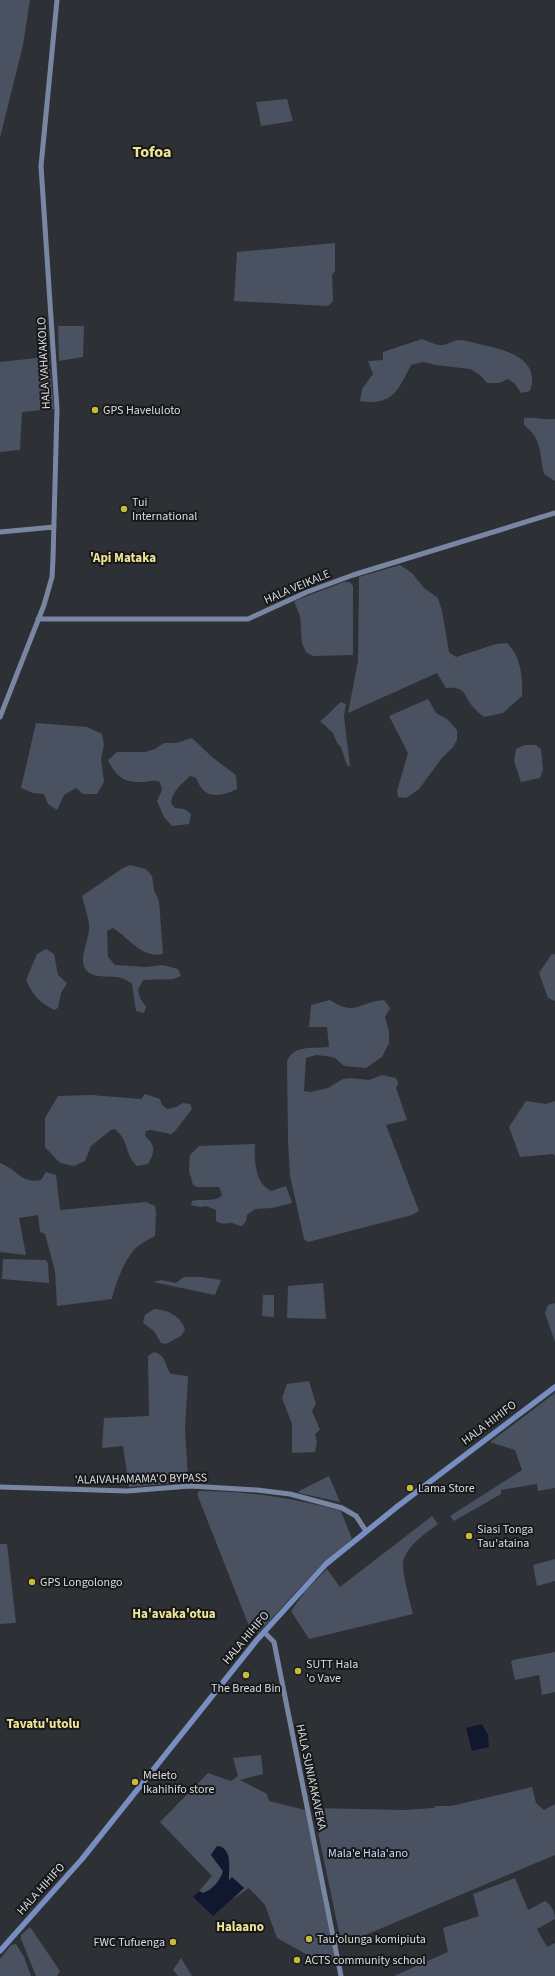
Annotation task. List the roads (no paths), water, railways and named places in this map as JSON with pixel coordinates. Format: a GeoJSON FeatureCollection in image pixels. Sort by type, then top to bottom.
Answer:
{"type":"FeatureCollection","features":[{"type":"Feature","properties":{"kind":"main road","name":"HALA VAHA'AKOLO"},"geometry":{"type":"LineString","coordinates":[[0,717],[38,619],[52,577],[57,409],[41,166],[57,0]]}},
{"type":"Feature","properties":{"kind":"main road","name":"HALA VEIKALE"},"geometry":{"type":"LineString","coordinates":[[38,619],[248,619],[307,592],[353,575],[555,513]]}},
{"type":"Feature","properties":{"kind":"main road"},"geometry":{"type":"LineString","coordinates":[[0,532],[54,527]]}},
{"type":"Feature","properties":{"kind":"main road","name":"HALA HIHIFO"},"geometry":{"type":"LineString","coordinates":[[0,1952],[82,1859],[264,1632],[326,1564],[366,1531],[555,1387]]}},
{"type":"Feature","properties":{"kind":"main road","name":"'ALAIVAHAMAMA'O BYPASS"},"geometry":{"type":"LineString","coordinates":[[0,1487],[127,1491],[190,1486],[257,1490],[290,1494],[342,1508],[356,1516],[366,1531]]}},
{"type":"Feature","properties":{"kind":"main road","name":"HALA SUNIA'AKAVEKA"},"geometry":{"type":"LineString","coordinates":[[264,1632],[274,1642],[341,1976]]}},
{"type":"Feature","properties":{"kind":"water"},"geometry":{"type":"Polygon","coordinates":[[[482,1724],[488,1735],[489,1747],[472,1751],[466,1728],[482,1724]]]}},
{"type":"Feature","properties":{"kind":"water"},"geometry":{"type":"Polygon","coordinates":[[[217,1846],[226,1851],[228,1855],[229,1881],[232,1877],[244,1888],[213,1916],[193,1897],[199,1891],[203,1893],[212,1888],[222,1874],[223,1871],[211,1855],[217,1846]]]}},
{"type":"Feature","properties":{"kind":"place","name":"GPS Haveluloto"},"geometry":{"type":"Point","coordinates":[95,410]}},
{"type":"Feature","properties":{"kind":"place","name":"Tui International"},"geometry":{"type":"Point","coordinates":[124,509]}},
{"type":"Feature","properties":{"kind":"place","name":"Lama Store"},"geometry":{"type":"Point","coordinates":[410,1488]}},
{"type":"Feature","properties":{"kind":"place","name":"Siasi Tonga Tau'ataina"},"geometry":{"type":"Point","coordinates":[469,1536]}},
{"type":"Feature","properties":{"kind":"place","name":"GPS Longolongo"},"geometry":{"type":"Point","coordinates":[32,1582]}},
{"type":"Feature","properties":{"kind":"place","name":"SUTT Hala 'o Vave"},"geometry":{"type":"Point","coordinates":[298,1671]}},
{"type":"Feature","properties":{"kind":"place","name":"The Bread Bin"},"geometry":{"type":"Point","coordinates":[246,1675]}},
{"type":"Feature","properties":{"kind":"place","name":"Meleto Ikahihifo store"},"geometry":{"type":"Point","coordinates":[135,1782]}},
{"type":"Feature","properties":{"kind":"place","name":"Tauʻolunga komipiuta"},"geometry":{"type":"Point","coordinates":[309,1939]}},
{"type":"Feature","properties":{"kind":"place","name":"FWC Tufuenga"},"geometry":{"type":"Point","coordinates":[173,1942]}},
{"type":"Feature","properties":{"kind":"place","name":"ACTS community school"},"geometry":{"type":"Point","coordinates":[297,1960]}},
{"type":"Feature","properties":{"kind":"district","name":"Tofoa"},"geometry":{"type":"Point","coordinates":[152,152]}},
{"type":"Feature","properties":{"kind":"district","name":"'Api Mataka"},"geometry":{"type":"Point","coordinates":[123,558]}},
{"type":"Feature","properties":{"kind":"district","name":"Ha'avaka'otua"},"geometry":{"type":"Point","coordinates":[174,1614]}},
{"type":"Feature","properties":{"kind":"district","name":"Tavatu'utolu"},"geometry":{"type":"Point","coordinates":[43,1724]}},
{"type":"Feature","properties":{"kind":"district","name":"Halaano"},"geometry":{"type":"Point","coordinates":[240,1927]}},
{"type":"Feature","properties":{"kind":"park label","name":"Mala'e Hala'ano"},"geometry":{"type":"Point","coordinates":[368,1853]}}]}
